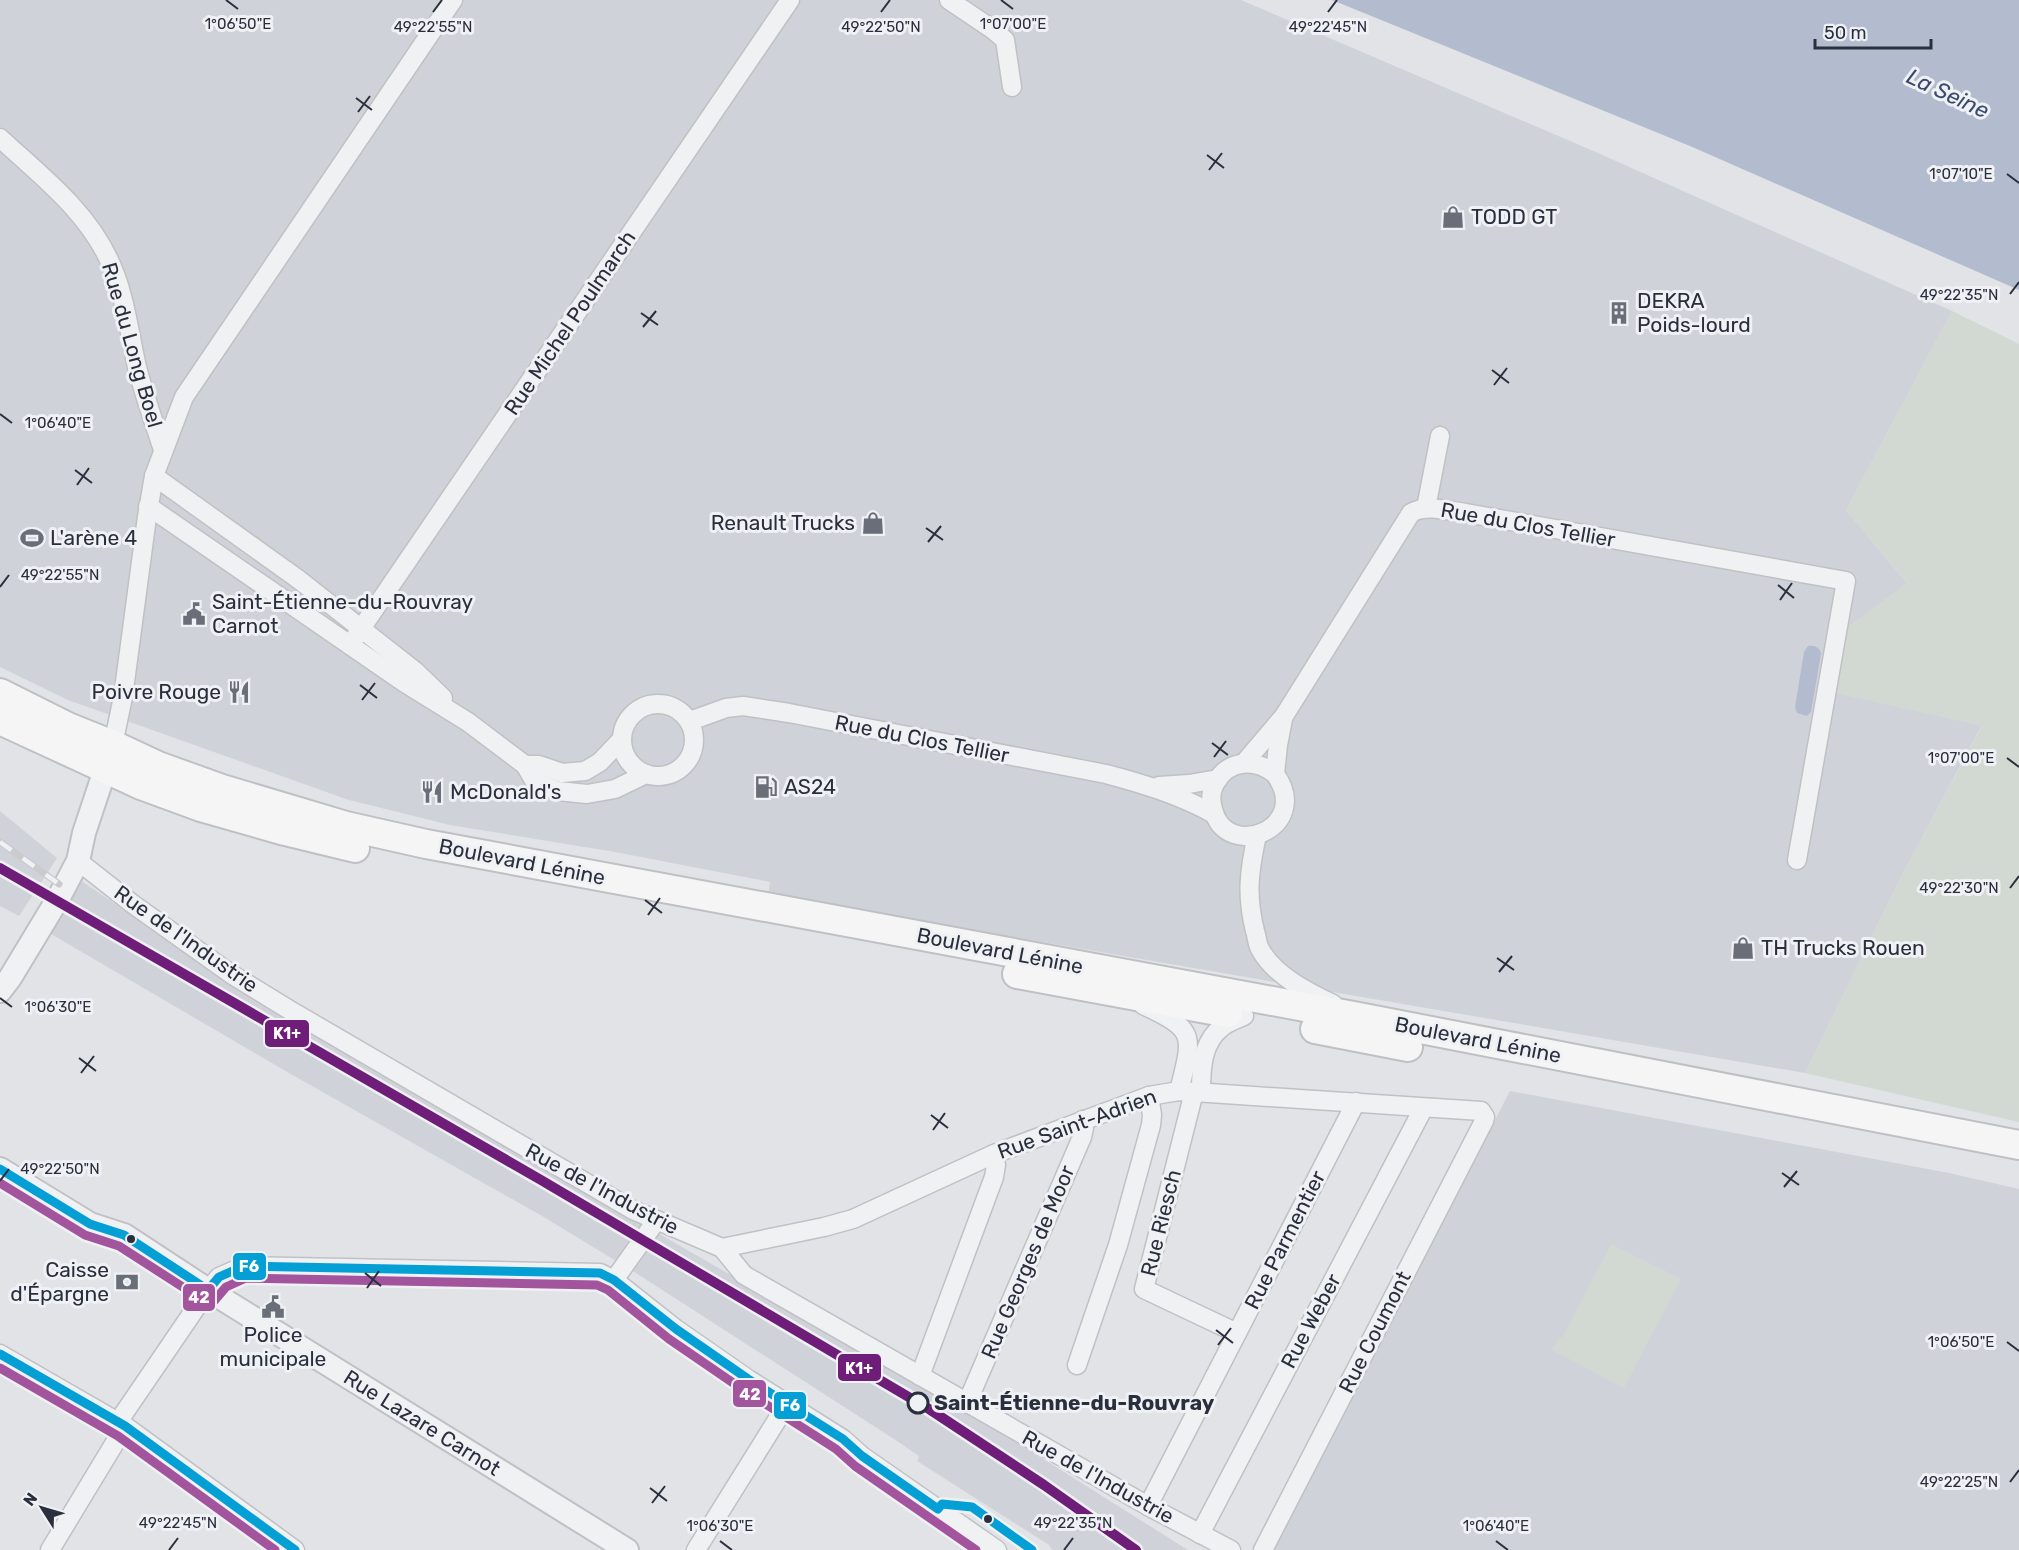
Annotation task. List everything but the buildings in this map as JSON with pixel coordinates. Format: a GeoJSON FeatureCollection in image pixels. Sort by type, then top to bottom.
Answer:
{"type":"FeatureCollection","features":[{"type":"Feature","properties":{"kind":"main road","name":"Boulevard Lénine"},"geometry":{"type":"LineString","coordinates":[[0,693],[68,727],[109,757],[141,785],[201,807],[351,847],[2019,1162]]}},
{"type":"Feature","properties":{"kind":"main road"},"geometry":{"type":"LineString","coordinates":[[0,720],[60,746],[109,757]]}},
{"type":"Feature","properties":{"kind":"main road","name":"Boulevard Lénine"},"geometry":{"type":"LineString","coordinates":[[109,757],[149,763],[222,789],[358,829],[426,844],[1364,1018],[2019,1145]]}},
{"type":"Feature","properties":{"kind":"street"},"geometry":{"type":"LineString","coordinates":[[4,980],[38,932],[78,861],[84,833],[109,757],[123,697],[154,476],[184,397],[453,0]]}},
{"type":"Feature","properties":{"kind":"street","name":"Rue Michel Poulmarch"},"geometry":{"type":"LineString","coordinates":[[350,645],[790,0]]}},
{"type":"Feature","properties":{"kind":"street"},"geometry":{"type":"LineString","coordinates":[[949,0],[1005,40],[1012,87]]}},
{"type":"Feature","properties":{"kind":"street","name":"Rue du Long Boel"},"geometry":{"type":"LineString","coordinates":[[0,138],[74,208],[93,232],[109,259],[116,276],[138,370],[163,450]]}},
{"type":"Feature","properties":{"kind":"street"},"geometry":{"type":"LineString","coordinates":[[1426,508],[1440,436]]}},
{"type":"Feature","properties":{"kind":"street"},"geometry":{"type":"LineString","coordinates":[[154,476],[298,579],[415,671],[468,722]]}},
{"type":"Feature","properties":{"kind":"street"},"geometry":{"type":"LineString","coordinates":[[148,506],[405,683],[468,722],[525,765],[535,782],[558,791],[587,794],[615,789],[646,774]]}},
{"type":"Feature","properties":{"kind":"street","name":"Rue du Clos Tellier"},"geometry":{"type":"LineString","coordinates":[[1154,786],[1189,784],[1218,778],[1231,766],[1244,763],[1284,716],[1405,519],[1417,509],[1426,508],[1466,513],[1846,581],[1797,860]]}},
{"type":"Feature","properties":{"kind":"street"},"geometry":{"type":"LineString","coordinates":[[661,703],[673,706],[690,721],[695,742],[687,762],[679,770],[666,775],[646,774],[629,762],[623,752],[621,740],[624,728],[630,717],[639,709],[650,704],[661,703]]}},
{"type":"Feature","properties":{"kind":"street","name":"Rue du Clos Tellier"},"geometry":{"type":"LineString","coordinates":[[690,721],[726,708],[742,706],[1095,772],[1154,786],[1195,803],[1214,814],[1227,830],[1236,834],[1257,835],[1273,826],[1283,810],[1284,790],[1275,774],[1284,716]]}},
{"type":"Feature","properties":{"kind":"street"},"geometry":{"type":"LineString","coordinates":[[525,765],[539,765],[562,773],[585,771],[600,762],[621,740]]}},
{"type":"Feature","properties":{"kind":"street"},"geometry":{"type":"LineString","coordinates":[[1244,763],[1258,764],[1275,774]]}},
{"type":"Feature","properties":{"kind":"street"},"geometry":{"type":"LineString","coordinates":[[1214,814],[1211,796],[1218,778]]}},
{"type":"Feature","properties":{"kind":"street"},"geometry":{"type":"LineString","coordinates":[[1257,835],[1249,869],[1249,908],[1260,948],[1276,968],[1298,986],[1364,1018]]}},
{"type":"Feature","properties":{"kind":"street","name":"Rue de l'Industrie"},"geometry":{"type":"LineString","coordinates":[[78,861],[134,905],[269,998],[594,1189],[656,1221],[722,1248],[744,1275],[1148,1506],[1230,1550]]}},
{"type":"Feature","properties":{"kind":"street"},"geometry":{"type":"LineString","coordinates":[[1116,993],[1176,1022],[1185,1030],[1191,1092]]}},
{"type":"Feature","properties":{"kind":"street"},"geometry":{"type":"LineString","coordinates":[[1191,1092],[1213,1036],[1223,1026],[1244,1016]]}},
{"type":"Feature","properties":{"kind":"street","name":"Rue Saint-Adrien"},"geometry":{"type":"LineString","coordinates":[[722,1248],[853,1219],[994,1154],[1149,1096],[1191,1092],[1476,1110],[1484,1114]]}},
{"type":"Feature","properties":{"kind":"street","name":"Rue Riesch"},"geometry":{"type":"LineString","coordinates":[[1191,1092],[1144,1289],[1237,1333]]}},
{"type":"Feature","properties":{"kind":"street"},"geometry":{"type":"LineString","coordinates":[[1077,1365],[1118,1245],[1150,1125],[1152,1115],[1149,1096]]}},
{"type":"Feature","properties":{"kind":"street","name":"Rue Parmentier"},"geometry":{"type":"LineString","coordinates":[[1148,1506],[1356,1102]]}},
{"type":"Feature","properties":{"kind":"street","name":"Rue Weber"},"geometry":{"type":"LineString","coordinates":[[1200,1534],[1423,1108]]}},
{"type":"Feature","properties":{"kind":"street","name":"Rue Coumont"},"geometry":{"type":"LineString","coordinates":[[1263,1550],[1484,1121],[1484,1114]]}},
{"type":"Feature","properties":{"kind":"street","name":"Rue Georges de Moor"},"geometry":{"type":"LineString","coordinates":[[967,1403],[1082,1137],[1083,1120]]}},
{"type":"Feature","properties":{"kind":"street"},"geometry":{"type":"LineString","coordinates":[[920,1376],[994,1177],[996,1165],[994,1154]]}},
{"type":"Feature","properties":{"kind":"street","name":"Rue Lazare Carnot"},"geometry":{"type":"LineString","coordinates":[[0,1169],[90,1224],[124,1235],[208,1290],[627,1550]]}},
{"type":"Feature","properties":{"kind":"street"},"geometry":{"type":"LineString","coordinates":[[614,1280],[656,1221]]}},
{"type":"Feature","properties":{"kind":"street"},"geometry":{"type":"LineString","coordinates":[[50,1550],[122,1424],[208,1290],[219,1277],[244,1266],[600,1273],[614,1280],[676,1329],[748,1379],[843,1439],[862,1456],[997,1550]]}},
{"type":"Feature","properties":{"kind":"street"},"geometry":{"type":"LineString","coordinates":[[2,1360],[122,1424],[295,1550]]}},
{"type":"Feature","properties":{"kind":"street"},"geometry":{"type":"LineString","coordinates":[[696,1550],[787,1404]]}},
{"type":"Feature","properties":{"kind":"shaded area"},"geometry":{"type":"Polygon","coordinates":[[[0,0],[1241,0],[1598,153],[1952,311],[1846,510],[1915,593],[1982,725],[1900,879],[1805,1073],[768,895],[770,882],[615,852],[450,825],[349,800],[68,700],[0,667],[0,0]]]}},
{"type":"Feature","properties":{"kind":"shaded area"},"geometry":{"type":"Polygon","coordinates":[[[1952,311],[2019,344],[2019,1122],[1805,1073],[1900,879],[1982,726],[1835,693],[1846,628],[1907,583],[1846,510],[1952,311]]]}},
{"type":"Feature","properties":{"kind":"shaded area"},"geometry":{"type":"Polygon","coordinates":[[[0,811],[57,858],[19,916],[0,906],[0,811]]]}},
{"type":"Feature","properties":{"kind":"shaded area"},"geometry":{"type":"Polygon","coordinates":[[[80,880],[222,976],[656,1232],[964,1409],[1188,1550],[1052,1550],[1049,1545],[917,1461],[919,1456],[897,1441],[636,1273],[542,1216],[289,1073],[51,934],[80,880]]]}},
{"type":"Feature","properties":{"kind":"shaded area"},"geometry":{"type":"Polygon","coordinates":[[[1510,1091],[1949,1173],[2019,1189],[2019,1550],[1274,1550],[1510,1091]]]}},
{"type":"Feature","properties":{"kind":"shaded area"},"geometry":{"type":"Polygon","coordinates":[[[1611,1244],[1681,1279],[1624,1388],[1552,1350],[1559,1337],[1562,1338],[1611,1244]]]}},
{"type":"Feature","properties":{"kind":"water","name":"La Seine"},"geometry":{"type":"Polygon","coordinates":[[[1332,0],[2019,0],[2019,290],[1690,146],[1332,0]]]}},
{"type":"Feature","properties":{"kind":"water"},"geometry":{"type":"Polygon","coordinates":[[[1808,646],[1816,647],[1821,654],[1811,712],[1807,716],[1797,713],[1795,707],[1804,652],[1808,646]]]}},
{"type":"Feature","properties":{"kind":"railway"},"geometry":{"type":"LineString","coordinates":[[0,842],[59,884]]}},
{"type":"Feature","properties":{"kind":"transit line","name":"K1+"},"geometry":{"type":"LineString","coordinates":[[0,868],[541,1180],[929,1409],[1044,1485],[1136,1550]]}},
{"type":"Feature","properties":{"kind":"transit line","name":"F6"},"geometry":{"type":"LineString","coordinates":[[0,1169],[90,1224],[124,1235],[208,1290],[219,1277],[244,1266],[600,1273],[614,1280],[676,1329],[748,1379],[843,1439],[862,1456],[938,1509],[942,1504],[972,1507],[1032,1550]]}},
{"type":"Feature","properties":{"kind":"transit line","name":"42"},"geometry":{"type":"LineString","coordinates":[[0,1183],[85,1235],[119,1246],[206,1302],[214,1301],[226,1287],[246,1278],[597,1285],[608,1290],[669,1339],[836,1449],[855,1466],[976,1550]]}},
{"type":"Feature","properties":{"kind":"transit line","name":"F6"},"geometry":{"type":"LineString","coordinates":[[0,1354],[125,1426],[295,1550]]}},
{"type":"Feature","properties":{"kind":"transit line","name":"42"},"geometry":{"type":"LineString","coordinates":[[0,1368],[118,1436],[275,1550]]}},
{"type":"Feature","properties":{"kind":"place","name":"TODD GT"},"geometry":{"type":"Point","coordinates":[1453,217]}},
{"type":"Feature","properties":{"kind":"place","name":"DEKRA Poids-lourd"},"geometry":{"type":"Point","coordinates":[1619,313]}},
{"type":"Feature","properties":{"kind":"place","name":"Renault Trucks"},"geometry":{"type":"Point","coordinates":[873,523]}},
{"type":"Feature","properties":{"kind":"place","name":"L'arène 4"},"geometry":{"type":"Point","coordinates":[32,538]}},
{"type":"Feature","properties":{"kind":"place","name":"Saint-Étienne-du-Rouvray Carnot"},"geometry":{"type":"Point","coordinates":[194,614]}},
{"type":"Feature","properties":{"kind":"place","name":"Poivre Rouge"},"geometry":{"type":"Point","coordinates":[239,692]}},
{"type":"Feature","properties":{"kind":"place","name":"AS24"},"geometry":{"type":"Point","coordinates":[766,787]}},
{"type":"Feature","properties":{"kind":"place","name":"McDonald's"},"geometry":{"type":"Point","coordinates":[432,792]}},
{"type":"Feature","properties":{"kind":"place","name":"TH Trucks Rouen"},"geometry":{"type":"Point","coordinates":[1743,948]}},
{"type":"Feature","properties":{"kind":"place","name":"Caisse d'Épargne"},"geometry":{"type":"Point","coordinates":[127,1282]}},
{"type":"Feature","properties":{"kind":"place","name":"Police municipale"},"geometry":{"type":"Point","coordinates":[273,1307]}},
{"type":"Feature","properties":{"kind":"place","name":"Saint-Étienne-du-Rouvray"},"geometry":{"type":"Point","coordinates":[918,1403]}}]}
